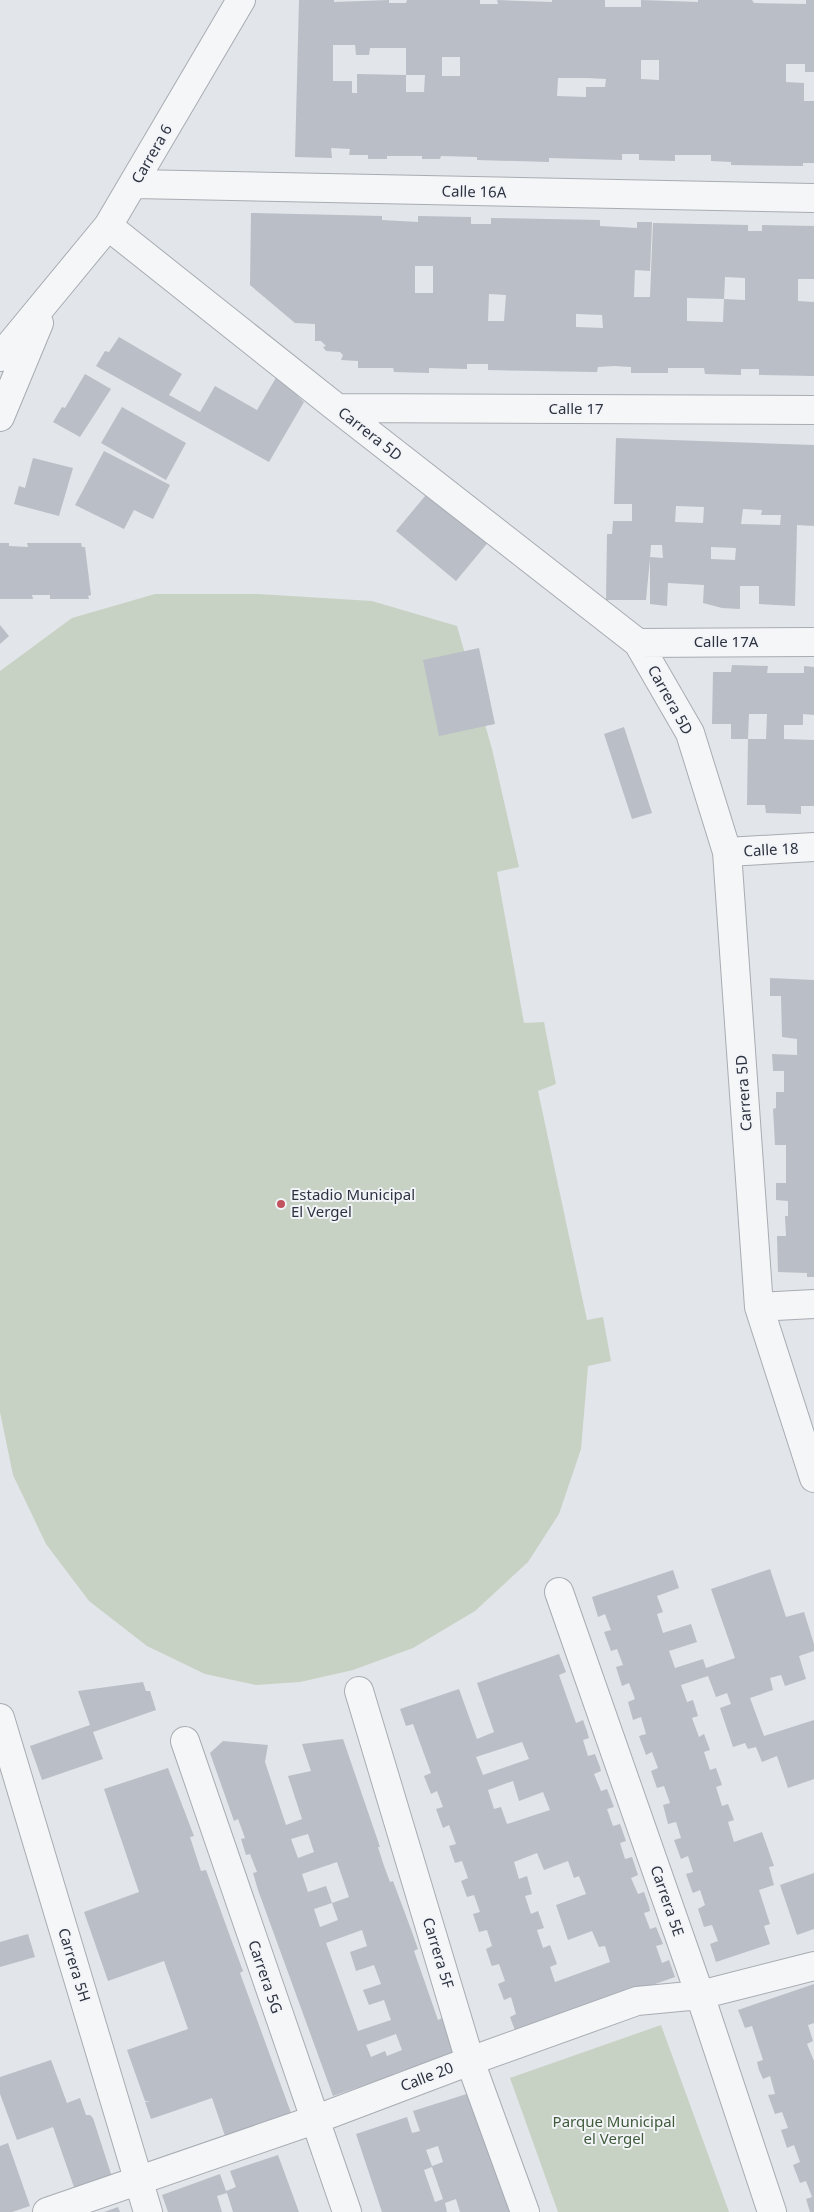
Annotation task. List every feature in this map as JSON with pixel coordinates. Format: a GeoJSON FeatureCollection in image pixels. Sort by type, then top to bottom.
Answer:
{"type":"FeatureCollection","features":[{"type":"Feature","properties":{"kind":"street","name":"Carrera 6"},"geometry":{"type":"LineString","coordinates":[[0,356],[108,226],[135,184],[241,0]]}},
{"type":"Feature","properties":{"kind":"street","name":"Calle 16A"},"geometry":{"type":"LineString","coordinates":[[135,184],[814,198]]}},
{"type":"Feature","properties":{"kind":"street","name":"Carrera 5D"},"geometry":{"type":"LineString","coordinates":[[108,226],[638,643],[690,733],[727,852],[759,1307],[814,1478]]}},
{"type":"Feature","properties":{"kind":"street","name":"Carrera 6"},"geometry":{"type":"LineString","coordinates":[[0,417],[49,299]]}},
{"type":"Feature","properties":{"kind":"street","name":"Calle 17"},"geometry":{"type":"LineString","coordinates":[[337,408],[814,410]]}},
{"type":"Feature","properties":{"kind":"street","name":"Calle 17A"},"geometry":{"type":"LineString","coordinates":[[638,643],[814,642]]}},
{"type":"Feature","properties":{"kind":"street","name":"Calle 18"},"geometry":{"type":"LineString","coordinates":[[727,852],[814,847]]}},
{"type":"Feature","properties":{"kind":"street"},"geometry":{"type":"LineString","coordinates":[[759,1307],[814,1304]]}},
{"type":"Feature","properties":{"kind":"street","name":"Carrera 5E"},"geometry":{"type":"LineString","coordinates":[[559,1592],[700,1995],[772,2212]]}},
{"type":"Feature","properties":{"kind":"street","name":"Carrera 5F"},"geometry":{"type":"LineString","coordinates":[[360,1691],[470,2060],[525,2212]]}},
{"type":"Feature","properties":{"kind":"street","name":"Carrera 5H"},"geometry":{"type":"LineString","coordinates":[[0,1718],[148,2212]]}},
{"type":"Feature","properties":{"kind":"street","name":"Carrera 5G"},"geometry":{"type":"LineString","coordinates":[[185,1741],[347,2212]]}},
{"type":"Feature","properties":{"kind":"street","name":"Calle 20"},"geometry":{"type":"LineString","coordinates":[[46,2212],[314,2120],[470,2060],[637,2001],[700,1995],[814,1966]]}},
{"type":"Feature","properties":{"kind":"green space","name":"Estadio Municipal El Vergel"},"geometry":{"type":"Polygon","coordinates":[[[155,594],[258,594],[372,601],[457,626],[492,749],[519,867],[497,872],[524,1023],[544,1022],[556,1084],[538,1091],[587,1320],[603,1317],[611,1361],[588,1366],[581,1449],[559,1514],[528,1562],[475,1611],[413,1648],[353,1670],[300,1682],[256,1685],[205,1674],[147,1646],[89,1601],[46,1544],[13,1475],[0,1412],[0,671],[72,618],[155,594]]]}},
{"type":"Feature","properties":{"kind":"green space","name":"Parque Municipal el Vergel"},"geometry":{"type":"Polygon","coordinates":[[[661,2025],[729,2212],[558,2212],[510,2078],[661,2025]]]}},
{"type":"Feature","properties":{"kind":"building"},"geometry":{"type":"Polygon","coordinates":[[[299,0],[334,0],[334,2],[389,0],[389,3],[406,3],[407,0],[480,0],[480,4],[498,4],[497,0],[552,2],[552,0],[605,0],[605,7],[641,7],[641,0],[698,2],[698,0],[752,0],[754,3],[806,4],[806,0],[814,0],[814,72],[805,72],[805,64],[786,64],[786,82],[804,83],[804,101],[814,101],[814,163],[803,163],[803,166],[731,165],[731,162],[711,161],[711,155],[675,155],[675,161],[639,160],[639,154],[622,154],[622,160],[549,158],[549,162],[477,160],[477,157],[441,156],[440,159],[422,159],[422,156],[387,156],[387,159],[368,159],[368,155],[349,155],[350,149],[331,148],[332,158],[295,157],[299,0]],[[333,45],[333,81],[352,81],[352,93],[357,93],[357,74],[406,75],[406,48],[370,48],[369,55],[356,55],[355,45],[333,45]],[[442,57],[442,76],[460,76],[460,57],[442,57]],[[641,60],[641,79],[659,80],[659,60],[641,60]],[[406,75],[406,92],[424,92],[425,75],[406,75]],[[558,78],[557,96],[586,97],[586,87],[605,87],[606,79],[558,78]]]}},
{"type":"Feature","properties":{"kind":"building"},"geometry":{"type":"Polygon","coordinates":[[[251,213],[382,216],[382,220],[418,222],[418,216],[471,217],[471,224],[491,224],[491,218],[600,220],[600,226],[637,228],[637,222],[652,222],[650,271],[635,270],[634,297],[650,297],[653,223],[748,225],[748,231],[762,231],[762,225],[814,226],[814,279],[798,279],[798,301],[814,302],[814,376],[759,375],[759,369],[741,369],[741,375],[705,374],[704,368],[668,368],[668,373],[631,373],[631,367],[614,366],[598,367],[597,372],[488,370],[488,364],[467,364],[467,369],[429,368],[429,373],[394,372],[393,368],[358,368],[358,361],[341,360],[343,355],[340,352],[326,351],[323,347],[326,346],[321,341],[315,341],[315,324],[295,323],[250,285],[251,213]],[[415,266],[415,293],[433,293],[433,266],[415,266]],[[725,277],[724,299],[745,300],[745,278],[725,277]],[[489,294],[488,321],[504,321],[506,295],[489,294]],[[687,298],[687,321],[723,322],[724,299],[687,298]],[[576,314],[576,327],[603,328],[602,315],[576,314]]]}},
{"type":"Feature","properties":{"kind":"building"},"geometry":{"type":"Polygon","coordinates":[[[119,337],[182,374],[169,395],[200,412],[215,386],[257,410],[277,376],[304,402],[269,462],[96,366],[105,351],[109,352],[119,337]]]}},
{"type":"Feature","properties":{"kind":"building"},"geometry":{"type":"Polygon","coordinates":[[[85,374],[111,389],[80,437],[53,422],[62,407],[65,408],[85,374]]]}},
{"type":"Feature","properties":{"kind":"building"},"geometry":{"type":"Polygon","coordinates":[[[122,407],[186,443],[166,480],[101,443],[122,407]]]}},
{"type":"Feature","properties":{"kind":"building"},"geometry":{"type":"Polygon","coordinates":[[[616,438],[814,445],[814,526],[797,525],[795,606],[759,604],[759,586],[740,586],[740,609],[722,608],[703,603],[704,585],[668,583],[667,606],[650,604],[650,559],[646,600],[606,600],[607,534],[612,534],[613,521],[632,521],[632,504],[614,504],[616,438]],[[676,506],[675,522],[703,523],[704,507],[676,506]],[[743,509],[741,524],[780,525],[781,515],[761,515],[762,510],[743,509]],[[651,545],[650,557],[663,558],[662,545],[651,545]],[[711,547],[711,559],[735,560],[736,548],[711,547]]]}},
{"type":"Feature","properties":{"kind":"building"},"geometry":{"type":"Polygon","coordinates":[[[104,451],[170,485],[153,519],[134,510],[124,529],[75,505],[104,451]]]}},
{"type":"Feature","properties":{"kind":"building"},"geometry":{"type":"Polygon","coordinates":[[[33,458],[73,468],[59,516],[14,504],[19,486],[25,488],[33,458]]]}},
{"type":"Feature","properties":{"kind":"building"},"geometry":{"type":"Polygon","coordinates":[[[430,490],[490,540],[456,581],[396,531],[430,490]]]}},
{"type":"Feature","properties":{"kind":"building"},"geometry":{"type":"Polygon","coordinates":[[[0,543],[9,543],[9,546],[28,547],[27,543],[81,543],[82,547],[85,547],[91,595],[88,596],[89,599],[50,599],[50,595],[32,595],[33,599],[0,599],[0,543]]]}},
{"type":"Feature","properties":{"kind":"building"},"geometry":{"type":"Polygon","coordinates":[[[0,625],[9,636],[0,644],[0,625]]]}},
{"type":"Feature","properties":{"kind":"building"},"geometry":{"type":"Polygon","coordinates":[[[479,648],[495,724],[439,736],[423,660],[479,648]]]}},
{"type":"Feature","properties":{"kind":"building"},"geometry":{"type":"Polygon","coordinates":[[[732,665],[768,666],[767,673],[804,673],[804,666],[814,667],[814,715],[803,714],[803,725],[784,725],[784,739],[814,740],[814,806],[801,806],[801,814],[766,813],[765,805],[747,805],[748,739],[731,739],[731,724],[712,724],[713,672],[731,672],[732,665]],[[749,714],[748,739],[766,739],[767,714],[749,714]]]}},
{"type":"Feature","properties":{"kind":"building"},"geometry":{"type":"Polygon","coordinates":[[[624,727],[652,813],[632,819],[604,734],[624,727]]]}},
{"type":"Feature","properties":{"kind":"building"},"geometry":{"type":"Polygon","coordinates":[[[770,978],[814,980],[814,1277],[807,1277],[807,1273],[778,1272],[777,1236],[786,1236],[785,1216],[788,1216],[788,1201],[776,1200],[776,1183],[786,1183],[786,1145],[775,1145],[773,1109],[776,1108],[776,1092],[784,1092],[784,1071],[773,1071],[772,1054],[797,1055],[797,1039],[782,1037],[781,996],[770,996],[770,978]]]}},
{"type":"Feature","properties":{"kind":"building"},"geometry":{"type":"Polygon","coordinates":[[[770,1569],[786,1617],[804,1612],[814,1644],[814,1651],[799,1656],[806,1679],[785,1686],[781,1675],[770,1678],[773,1690],[750,1698],[764,1736],[814,1720],[814,1779],[788,1788],[777,1756],[762,1762],[756,1747],[748,1749],[745,1743],[733,1747],[720,1708],[731,1704],[727,1693],[716,1697],[708,1676],[681,1685],[687,1702],[693,1700],[698,1716],[692,1718],[699,1737],[704,1734],[710,1750],[704,1752],[710,1770],[716,1768],[722,1785],[716,1787],[722,1806],[728,1804],[734,1820],[728,1822],[734,1842],[762,1832],[774,1866],[769,1867],[774,1885],[759,1890],[770,1924],[764,1926],[770,1944],[716,1962],[710,1944],[718,1941],[712,1925],[704,1927],[698,1909],[705,1905],[700,1890],[693,1893],[692,1891],[686,1874],[693,1872],[688,1856],[681,1859],[674,1840],[681,1838],[676,1822],[668,1824],[663,1805],[670,1803],[664,1786],[657,1788],[651,1771],[658,1768],[652,1752],[646,1755],[639,1736],[646,1734],[641,1717],[633,1720],[628,1702],[635,1699],[629,1683],[622,1686],[616,1667],[623,1665],[617,1649],[611,1651],[604,1632],[611,1630],[605,1614],[598,1617],[592,1597],[673,1570],[679,1588],[657,1596],[663,1612],[657,1614],[663,1633],[691,1624],[697,1642],[669,1651],[675,1668],[703,1659],[706,1668],[735,1658],[711,1589],[770,1569]]]}},
{"type":"Feature","properties":{"kind":"building"},"geometry":{"type":"Polygon","coordinates":[[[559,1654],[566,1672],[559,1675],[576,1723],[583,1720],[589,1738],[583,1740],[588,1756],[595,1754],[600,1767],[601,1771],[594,1774],[601,1791],[607,1789],[614,1807],[607,1809],[613,1826],[620,1824],[626,1841],[620,1843],[625,1859],[632,1857],[638,1875],[631,1878],[638,1894],[644,1892],[650,1911],[644,1913],[650,1929],[656,1927],[663,1944],[656,1946],[662,1963],[669,1960],[675,1977],[516,2033],[510,2017],[516,2014],[511,1997],[504,2000],[498,1984],[505,1981],[499,1964],[492,1966],[486,1949],[492,1946],[487,1930],[479,1932],[473,1914],[480,1912],[474,1895],[467,1897],[461,1881],[468,1878],[462,1861],[455,1863],[449,1846],[456,1844],[449,1825],[443,1828],[436,1809],[443,1807],[437,1791],[431,1794],[424,1776],[431,1773],[413,1724],[406,1726],[400,1709],[459,1689],[477,1739],[494,1732],[477,1683],[559,1654]],[[522,1742],[476,1757],[483,1775],[529,1759],[522,1742]],[[513,1781],[488,1790],[494,1809],[501,1807],[507,1824],[550,1810],[543,1792],[519,1801],[513,1781]],[[537,1853],[514,1862],[519,1879],[527,1876],[532,1894],[525,1896],[531,1914],[538,1911],[544,1928],[537,1930],[543,1948],[550,1945],[557,1964],[550,1967],[555,1982],[610,1962],[605,1946],[599,1947],[592,1931],[568,1940],[556,1905],[586,1894],[579,1876],[574,1878],[568,1861],[544,1870],[537,1853]]]}},
{"type":"Feature","properties":{"kind":"building"},"geometry":{"type":"Polygon","coordinates":[[[143,1682],[146,1691],[150,1691],[156,1710],[93,1732],[103,1759],[42,1780],[30,1746],[90,1725],[78,1691],[143,1682]]]}},
{"type":"Feature","properties":{"kind":"building"},"geometry":{"type":"Polygon","coordinates":[[[343,1739],[380,1847],[378,1847],[384,1866],[390,1882],[393,1881],[418,1949],[414,1951],[438,2020],[442,2018],[454,2053],[393,2074],[395,2077],[379,2083],[379,2080],[333,2096],[258,1890],[253,1873],[257,1872],[250,1854],[246,1855],[241,1839],[245,1838],[238,1819],[234,1821],[210,1753],[223,1741],[268,1745],[265,1762],[286,1825],[302,1819],[288,1776],[311,1771],[302,1744],[343,1739]],[[308,1834],[291,1839],[298,1858],[314,1852],[308,1834]],[[337,1862],[302,1874],[308,1892],[326,1886],[332,1903],[349,1897],[337,1862]],[[332,1903],[314,1909],[320,1927],[338,1920],[332,1903]],[[362,1930],[326,1943],[358,2031],[391,2020],[384,2000],[369,2005],[363,1990],[381,1984],[374,1965],[356,1971],[350,1952],[367,1946],[362,1930]],[[396,2034],[366,2045],[371,2057],[385,2051],[387,2056],[402,2050],[396,2034]]]}},
{"type":"Feature","properties":{"kind":"building"},"geometry":{"type":"Polygon","coordinates":[[[168,1768],[194,1836],[190,1837],[201,1871],[206,1870],[243,1971],[240,1973],[291,2113],[225,2136],[212,2098],[151,2119],[145,2102],[150,2101],[145,2101],[127,2050],[188,2029],[164,1961],[108,1981],[84,1912],[139,1892],[104,1789],[168,1768]]]}},
{"type":"Feature","properties":{"kind":"building"},"geometry":{"type":"Polygon","coordinates":[[[814,1873],[814,1929],[797,1935],[780,1885],[814,1873]]]}},
{"type":"Feature","properties":{"kind":"building"},"geometry":{"type":"Polygon","coordinates":[[[28,1934],[35,1957],[0,1967],[0,1942],[28,1934]]]}},
{"type":"Feature","properties":{"kind":"building"},"geometry":{"type":"Polygon","coordinates":[[[814,1984],[814,2023],[808,2025],[813,2041],[807,2044],[814,2061],[814,2212],[810,2212],[806,2199],[812,2197],[806,2181],[800,2183],[793,2165],[800,2162],[794,2145],[787,2148],[781,2130],[788,2128],[782,2112],[775,2114],[768,2095],[775,2094],[770,2076],[763,2079],[757,2062],[763,2060],[752,2026],[745,2028],[738,2010],[814,1984]]]}},
{"type":"Feature","properties":{"kind":"building"},"geometry":{"type":"Polygon","coordinates":[[[51,2060],[67,2103],[80,2098],[86,2115],[90,2115],[93,2118],[112,2177],[75,2190],[53,2127],[17,2140],[0,2094],[0,2077],[51,2060]]]}},
{"type":"Feature","properties":{"kind":"building"},"geometry":{"type":"Polygon","coordinates":[[[473,2092],[512,2212],[460,2212],[456,2199],[445,2203],[447,2212],[382,2212],[356,2134],[407,2117],[412,2133],[420,2131],[413,2111],[473,2092]],[[438,2146],[426,2150],[432,2166],[443,2162],[438,2146]],[[432,2167],[424,2170],[435,2202],[443,2199],[432,2167]]]}},
{"type":"Feature","properties":{"kind":"building"},"geometry":{"type":"Polygon","coordinates":[[[8,2143],[30,2206],[12,2212],[0,2212],[0,2146],[8,2143]]]}},
{"type":"Feature","properties":{"kind":"building"},"geometry":{"type":"Polygon","coordinates":[[[278,2155],[299,2212],[233,2212],[227,2193],[217,2196],[222,2212],[168,2212],[162,2195],[220,2174],[226,2191],[236,2187],[230,2171],[278,2155]]]}},
{"type":"Feature","properties":{"kind":"building"},"geometry":{"type":"Polygon","coordinates":[[[118,2207],[120,2212],[104,2212],[118,2207]]]}},
{"type":"Feature","properties":{"kind":"place","name":"Estadio Municipal El Vergel"},"geometry":{"type":"Point","coordinates":[281,1204]}}]}
